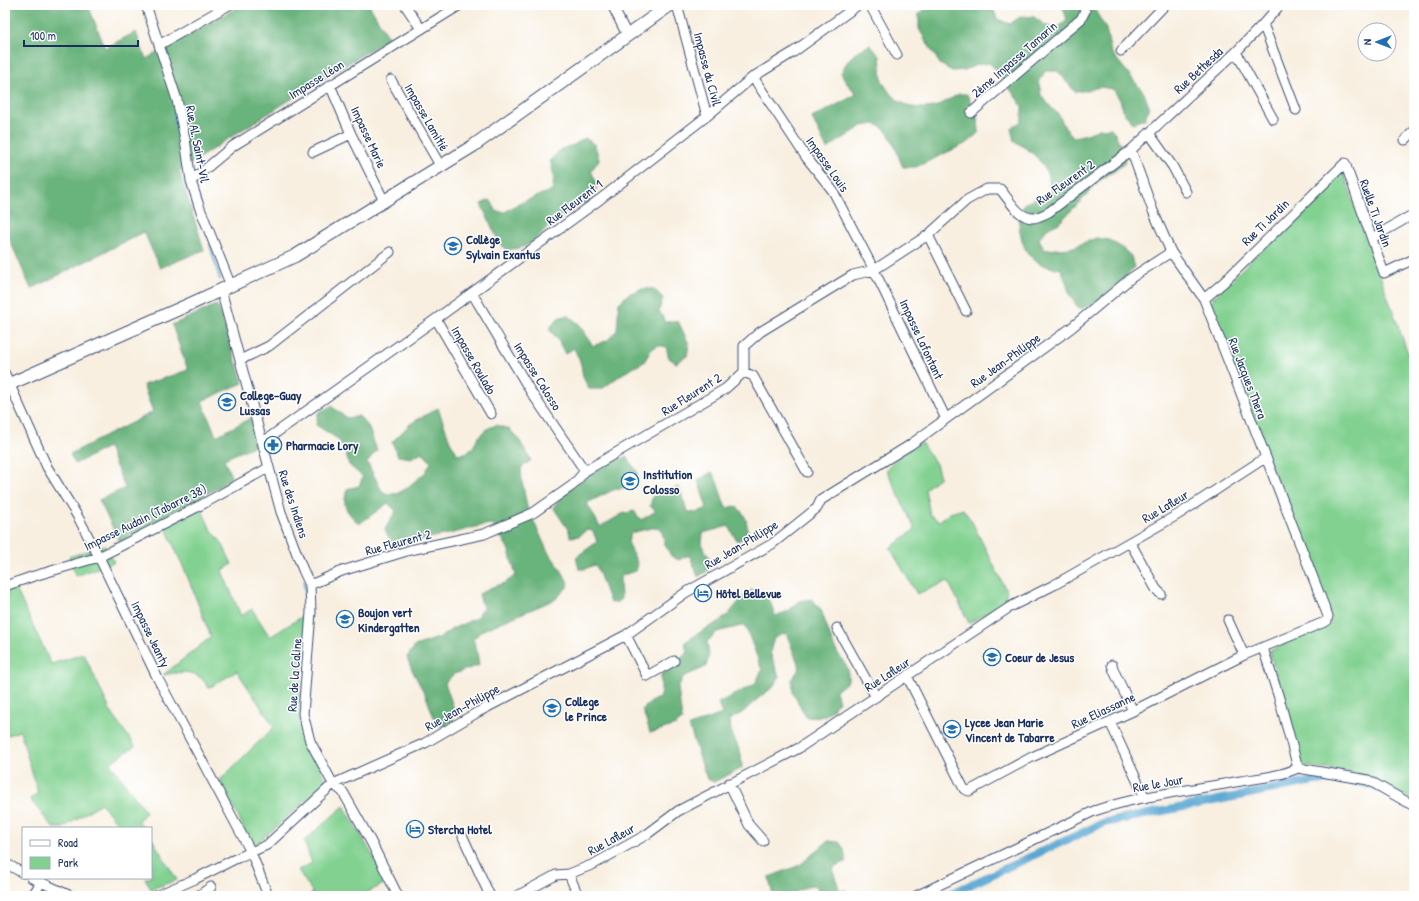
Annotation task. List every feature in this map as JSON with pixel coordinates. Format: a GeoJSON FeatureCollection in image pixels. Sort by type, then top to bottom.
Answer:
{"type":"FeatureCollection","features":[{"type":"Feature","properties":{"kind":"main road"},"geometry":{"type":"LineString","coordinates":[[6,381],[226,288],[295,256],[473,146],[670,5]]}},
{"type":"Feature","properties":{"kind":"street","name":"Rue Al. Saint-Vil"},"geometry":{"type":"LineString","coordinates":[[146,5],[177,100],[185,139],[191,181],[226,288]]}},
{"type":"Feature","properties":{"kind":"street"},"geometry":{"type":"LineString","coordinates":[[159,45],[229,5]]}},
{"type":"Feature","properties":{"kind":"street"},"geometry":{"type":"LineString","coordinates":[[405,5],[421,29]]}},
{"type":"Feature","properties":{"kind":"street","name":"Impasse Léon"},"geometry":{"type":"LineString","coordinates":[[191,181],[233,146],[460,5]]}},
{"type":"Feature","properties":{"kind":"street"},"geometry":{"type":"LineString","coordinates":[[612,5],[627,35]]}},
{"type":"Feature","properties":{"kind":"street","name":"Impasse du Civil"},"geometry":{"type":"LineString","coordinates":[[677,5],[707,116]]}},
{"type":"Feature","properties":{"kind":"street","name":"Rue Fleurent 1"},"geometry":{"type":"LineString","coordinates":[[262,442],[436,320],[599,200],[707,116],[753,77],[792,53],[858,5]]}},
{"type":"Feature","properties":{"kind":"street"},"geometry":{"type":"LineString","coordinates":[[870,5],[897,55]]}},
{"type":"Feature","properties":{"kind":"street","name":"2ème Impasse Tamarin"},"geometry":{"type":"LineString","coordinates":[[971,113],[1081,19],[1085,11],[1083,5]]}},
{"type":"Feature","properties":{"kind":"street"},"geometry":{"type":"LineString","coordinates":[[1121,51],[1165,5]]}},
{"type":"Feature","properties":{"kind":"street","name":"Rue Bethesda"},"geometry":{"type":"LineString","coordinates":[[1131,150],[1236,52],[1280,5]]}},
{"type":"Feature","properties":{"kind":"street"},"geometry":{"type":"LineString","coordinates":[[1263,24],[1296,110]]}},
{"type":"Feature","properties":{"kind":"street"},"geometry":{"type":"LineString","coordinates":[[1236,52],[1273,119]]}},
{"type":"Feature","properties":{"kind":"street","name":"Impasse Louis"},"geometry":{"type":"LineString","coordinates":[[753,77],[806,157],[833,191],[874,270]]}},
{"type":"Feature","properties":{"kind":"street","name":"Impasse Lamitié"},"geometry":{"type":"LineString","coordinates":[[391,80],[441,166]]}},
{"type":"Feature","properties":{"kind":"street","name":"Impasse Marie"},"geometry":{"type":"LineString","coordinates":[[330,85],[351,134],[384,201]]}},
{"type":"Feature","properties":{"kind":"street"},"geometry":{"type":"LineString","coordinates":[[1405,140],[1414,131]]}},
{"type":"Feature","properties":{"kind":"street"},"geometry":{"type":"LineString","coordinates":[[1149,133],[1173,167],[1186,192]]}},
{"type":"Feature","properties":{"kind":"street"},"geometry":{"type":"LineString","coordinates":[[313,152],[351,134]]}},
{"type":"Feature","properties":{"kind":"street","name":"Rue Fleurent 2"},"geometry":{"type":"LineString","coordinates":[[310,585],[342,571],[410,550],[484,534],[533,513],[573,485],[585,471],[725,390],[744,372],[744,346],[760,332],[853,275],[874,270],[928,235],[967,200],[987,189],[1000,189],[1024,216],[1035,218],[1049,212],[1131,150]]}},
{"type":"Feature","properties":{"kind":"street","name":"Rue Jacques Thera"},"geometry":{"type":"LineString","coordinates":[[1131,150],[1153,210],[1171,252],[1204,299],[1328,616],[1327,621]]}},
{"type":"Feature","properties":{"kind":"street","name":"Ruelle Ti Jardin"},"geometry":{"type":"LineString","coordinates":[[1345,163],[1384,272],[1414,259]]}},
{"type":"Feature","properties":{"kind":"street","name":"Rue Ti Jardin"},"geometry":{"type":"LineString","coordinates":[[1204,299],[1224,282],[1345,163]]}},
{"type":"Feature","properties":{"kind":"street"},"geometry":{"type":"LineString","coordinates":[[1372,238],[1414,214]]}},
{"type":"Feature","properties":{"kind":"street"},"geometry":{"type":"LineString","coordinates":[[928,235],[966,311]]}},
{"type":"Feature","properties":{"kind":"street"},"geometry":{"type":"LineString","coordinates":[[240,360],[270,346],[390,252]]}},
{"type":"Feature","properties":{"kind":"street","name":"Rue Jean-Philippe"},"geometry":{"type":"LineString","coordinates":[[156,896],[267,845],[333,784],[425,743],[478,712],[626,635],[685,593],[772,544],[817,508],[821,500],[910,446],[1071,328],[1131,278],[1171,252]]}},
{"type":"Feature","properties":{"kind":"street","name":"Impasse Lafontant"},"geometry":{"type":"LineString","coordinates":[[874,270],[946,419]]}},
{"type":"Feature","properties":{"kind":"street","name":"Rue des Indiens"},"geometry":{"type":"LineString","coordinates":[[226,288],[240,360],[268,468],[281,512],[302,570],[310,585]]}},
{"type":"Feature","properties":{"kind":"street","name":"Impasse Colosso"},"geometry":{"type":"LineString","coordinates":[[472,293],[532,392],[585,471]]}},
{"type":"Feature","properties":{"kind":"street","name":"Impasse Roulado"},"geometry":{"type":"LineString","coordinates":[[436,320],[491,414]]}},
{"type":"Feature","properties":{"kind":"street"},"geometry":{"type":"LineString","coordinates":[[744,372],[752,376],[807,472]]}},
{"type":"Feature","properties":{"kind":"street","name":"Impasse Jeanty"},"geometry":{"type":"LineString","coordinates":[[6,381],[47,467],[78,517],[158,679],[251,852],[268,896]]}},
{"type":"Feature","properties":{"kind":"street","name":"Rue Lafleur"},"geometry":{"type":"LineString","coordinates":[[517,896],[556,875],[569,874],[594,864],[623,849],[646,835],[678,811],[729,783],[799,748],[1010,607],[1054,585],[1179,514],[1265,458]]}},
{"type":"Feature","properties":{"kind":"street","name":"Impasse Audain (Tabarre 38)"},"geometry":{"type":"LineString","coordinates":[[5,586],[99,557],[203,504],[268,468]]}},
{"type":"Feature","properties":{"kind":"street"},"geometry":{"type":"LineString","coordinates":[[1130,542],[1156,588],[1161,594]]}},
{"type":"Feature","properties":{"kind":"street","name":"Rue de la Caline"},"geometry":{"type":"LineString","coordinates":[[310,585],[311,612],[302,714],[310,741],[333,784]]}},
{"type":"Feature","properties":{"kind":"street"},"geometry":{"type":"LineString","coordinates":[[1228,620],[1244,655]]}},
{"type":"Feature","properties":{"kind":"street","name":"Rue Eliassanne"},"geometry":{"type":"LineString","coordinates":[[908,676],[966,791],[1032,757],[1133,711],[1244,655],[1327,621]]}},
{"type":"Feature","properties":{"kind":"street"},"geometry":{"type":"LineString","coordinates":[[837,628],[876,697]]}},
{"type":"Feature","properties":{"kind":"street"},"geometry":{"type":"LineString","coordinates":[[626,635],[647,676],[674,661]]}},
{"type":"Feature","properties":{"kind":"street"},"geometry":{"type":"LineString","coordinates":[[1264,648],[1298,768],[1368,780],[1414,806]]}},
{"type":"Feature","properties":{"kind":"street"},"geometry":{"type":"LineString","coordinates":[[1112,665],[1133,711]]}},
{"type":"Feature","properties":{"kind":"street"},"geometry":{"type":"LineString","coordinates":[[1110,722],[1145,798]]}},
{"type":"Feature","properties":{"kind":"street","name":"Rue le Jour"},"geometry":{"type":"LineString","coordinates":[[916,896],[1094,811],[1145,798],[1266,777],[1298,768]]}},
{"type":"Feature","properties":{"kind":"street"},"geometry":{"type":"LineString","coordinates":[[729,783],[749,824],[763,842]]}},
{"type":"Feature","properties":{"kind":"street"},"geometry":{"type":"LineString","coordinates":[[333,784],[343,792],[370,840],[398,896]]}},
{"type":"Feature","properties":{"kind":"street"},"geometry":{"type":"LineString","coordinates":[[463,837],[490,896]]}},
{"type":"Feature","properties":{"kind":"street"},"geometry":{"type":"LineString","coordinates":[[5,864],[22,872]]}},
{"type":"Feature","properties":{"kind":"street"},"geometry":{"type":"LineString","coordinates":[[569,874],[578,896]]}},
{"type":"Feature","properties":{"kind":"street"},"geometry":{"type":"LineString","coordinates":[[34,879],[71,896]]}},
{"type":"Feature","properties":{"kind":"street"},"geometry":{"type":"LineString","coordinates":[[32,896],[42,883]]}},
{"type":"Feature","properties":{"kind":"street"},"geometry":{"type":"LineString","coordinates":[[198,896],[211,887]]}},
{"type":"Feature","properties":{"kind":"green space"},"geometry":{"type":"Polygon","coordinates":[[[5,5],[88,5],[105,48],[136,32],[146,59],[242,5],[369,5],[389,38],[179,171],[204,250],[160,268],[144,232],[31,289],[5,229],[5,5]]]}},
{"type":"Feature","properties":{"kind":"green space"},"geometry":{"type":"Polygon","coordinates":[[[929,5],[992,5],[997,19],[1010,24],[1021,16],[1034,17],[1045,25],[1057,29],[1067,20],[1063,7],[1060,5],[1092,5],[1106,29],[1111,52],[1144,93],[1149,106],[1145,119],[1133,123],[1124,113],[1120,100],[1113,89],[1100,87],[1075,92],[1058,71],[1045,71],[1039,83],[1041,95],[1059,115],[1065,128],[1074,137],[1099,129],[1111,128],[1123,153],[1125,163],[1094,185],[1086,196],[1059,223],[1047,229],[1039,239],[1045,250],[1071,248],[1096,238],[1109,240],[1121,247],[1131,256],[1134,268],[1120,283],[1094,304],[1079,309],[1070,296],[1061,269],[1049,267],[1040,263],[1032,258],[1027,252],[1021,236],[1018,214],[1026,203],[1051,193],[1048,175],[1040,162],[1029,151],[1014,141],[1011,128],[1022,121],[1022,106],[998,72],[989,63],[976,65],[965,70],[952,71],[940,64],[919,29],[919,14],[929,5]]]}},
{"type":"Feature","properties":{"kind":"green space"},"geometry":{"type":"Polygon","coordinates":[[[870,45],[880,56],[882,81],[889,92],[899,101],[911,107],[936,107],[959,94],[967,94],[978,120],[979,132],[969,142],[916,167],[903,167],[889,135],[884,129],[875,124],[862,126],[827,149],[812,118],[857,94],[848,85],[841,73],[852,56],[870,45]]]}},
{"type":"Feature","properties":{"kind":"green space"},"geometry":{"type":"Polygon","coordinates":[[[585,138],[595,145],[599,160],[591,171],[597,183],[594,196],[550,225],[527,245],[506,250],[498,240],[481,204],[490,200],[495,211],[505,212],[516,205],[552,190],[553,175],[550,160],[561,149],[574,145],[585,138]]]}},
{"type":"Feature","properties":{"kind":"green space"},"geometry":{"type":"Polygon","coordinates":[[[1342,169],[1414,370],[1414,801],[1363,774],[1302,766],[1269,651],[1333,622],[1207,304],[1342,169]]]}},
{"type":"Feature","properties":{"kind":"green space"},"geometry":{"type":"Polygon","coordinates":[[[641,289],[654,289],[663,298],[659,311],[666,322],[678,321],[689,344],[687,356],[676,363],[669,358],[666,347],[658,345],[651,350],[644,362],[622,374],[602,389],[589,389],[583,377],[581,364],[574,348],[565,354],[558,340],[549,329],[558,318],[568,315],[580,325],[593,346],[608,340],[617,330],[619,303],[628,294],[641,289]]]}},
{"type":"Feature","properties":{"kind":"green space"},"geometry":{"type":"Polygon","coordinates":[[[216,305],[219,309],[243,383],[202,401],[216,436],[251,418],[256,445],[224,459],[232,479],[120,542],[99,500],[125,488],[108,447],[75,464],[70,454],[153,412],[143,385],[188,370],[172,325],[216,305]]]}},
{"type":"Feature","properties":{"kind":"green space"},"geometry":{"type":"Polygon","coordinates":[[[331,406],[347,418],[359,416],[368,426],[377,450],[367,462],[383,493],[396,494],[404,490],[425,473],[431,462],[422,452],[411,458],[398,456],[392,442],[410,424],[438,408],[450,441],[458,455],[469,451],[484,431],[496,425],[509,429],[518,438],[531,460],[521,468],[527,507],[547,550],[562,571],[569,585],[556,599],[483,630],[473,639],[479,665],[454,674],[445,683],[454,709],[453,721],[441,727],[433,715],[425,694],[407,657],[415,646],[441,637],[452,629],[476,618],[483,608],[479,594],[492,587],[505,583],[516,575],[508,548],[493,524],[482,525],[415,541],[393,548],[385,529],[396,511],[388,503],[359,524],[348,512],[345,505],[345,500],[347,489],[359,486],[363,477],[349,465],[345,451],[338,439],[316,425],[318,413],[331,406]]]}},
{"type":"Feature","properties":{"kind":"green space"},"geometry":{"type":"Polygon","coordinates":[[[921,442],[936,464],[940,477],[925,489],[930,515],[939,521],[950,513],[963,509],[971,520],[1007,592],[1003,604],[969,623],[948,581],[917,594],[890,548],[915,529],[886,469],[900,455],[921,442]]]}},
{"type":"Feature","properties":{"kind":"green space"},"geometry":{"type":"Polygon","coordinates":[[[627,457],[638,473],[630,486],[613,490],[587,503],[600,527],[622,514],[634,511],[641,520],[656,511],[650,506],[653,496],[658,492],[679,487],[687,511],[696,513],[707,508],[698,480],[712,472],[726,508],[735,506],[744,515],[747,523],[748,536],[737,541],[729,526],[703,533],[702,546],[709,557],[710,569],[698,577],[690,556],[686,556],[679,560],[671,556],[665,544],[661,528],[651,528],[631,533],[628,542],[638,565],[635,571],[620,576],[621,599],[617,602],[610,603],[597,567],[594,565],[585,569],[579,569],[576,557],[597,542],[593,531],[586,530],[580,536],[570,537],[569,531],[553,507],[564,493],[585,478],[614,460],[627,457]]]}},
{"type":"Feature","properties":{"kind":"green space"},"geometry":{"type":"Polygon","coordinates":[[[201,508],[210,528],[222,543],[232,564],[222,571],[241,616],[252,609],[270,637],[306,614],[299,717],[310,749],[327,782],[253,847],[220,780],[274,727],[237,671],[209,688],[202,679],[192,673],[182,672],[163,675],[211,637],[188,578],[165,526],[201,508]]]}},
{"type":"Feature","properties":{"kind":"green space"},"geometry":{"type":"Polygon","coordinates":[[[105,545],[114,562],[76,576],[69,557],[105,545]]]}},
{"type":"Feature","properties":{"kind":"green space"},"geometry":{"type":"Polygon","coordinates":[[[15,587],[51,664],[84,654],[111,712],[135,746],[110,763],[146,812],[138,821],[143,827],[120,827],[101,803],[65,827],[52,827],[30,799],[38,793],[20,731],[5,736],[5,591],[15,587]]]}},
{"type":"Feature","properties":{"kind":"green space"},"geometry":{"type":"Polygon","coordinates":[[[751,590],[764,593],[771,603],[775,616],[788,611],[800,601],[812,599],[821,610],[834,647],[848,669],[848,681],[836,691],[839,701],[829,713],[822,717],[806,717],[793,693],[792,679],[800,668],[786,633],[774,638],[770,652],[779,677],[772,688],[742,713],[730,719],[731,731],[741,754],[742,768],[714,782],[707,779],[689,726],[722,714],[718,703],[755,684],[762,670],[745,625],[717,632],[707,642],[709,655],[706,667],[683,677],[678,688],[682,720],[676,725],[650,733],[642,710],[652,701],[661,697],[661,675],[687,653],[685,642],[728,615],[741,599],[751,590]]]}},
{"type":"Feature","properties":{"kind":"green space"},"geometry":{"type":"Polygon","coordinates":[[[344,806],[388,882],[360,896],[308,896],[313,893],[298,870],[312,863],[304,841],[344,806]]]}},
{"type":"Feature","properties":{"kind":"green space"},"geometry":{"type":"Polygon","coordinates":[[[152,839],[177,880],[151,889],[146,879],[152,879],[152,839]]]}},
{"type":"Feature","properties":{"kind":"green space"},"geometry":{"type":"Polygon","coordinates":[[[828,841],[839,842],[844,849],[846,862],[835,866],[833,871],[840,891],[846,890],[848,896],[820,896],[816,886],[810,885],[788,896],[774,896],[769,877],[800,865],[828,841]]]}},
{"type":"Feature","properties":{"kind":"waterway"},"geometry":{"type":"LineString","coordinates":[[174,116],[187,183]]}},
{"type":"Feature","properties":{"kind":"waterway"},"geometry":{"type":"LineString","coordinates":[[210,244],[220,279]]}},
{"type":"Feature","properties":{"kind":"waterway"},"geometry":{"type":"LineString","coordinates":[[258,444],[263,465]]}},
{"type":"Feature","properties":{"kind":"waterway"},"geometry":{"type":"LineString","coordinates":[[266,475],[269,483]]}},
{"type":"Feature","properties":{"kind":"waterway"},"geometry":{"type":"LineString","coordinates":[[304,582],[306,595]]}},
{"type":"Feature","properties":{"kind":"waterway"},"geometry":{"type":"LineString","coordinates":[[946,896],[1103,823],[1314,781],[1347,780],[1364,783],[1379,789]]}},
{"type":"Feature","properties":{"kind":"place","name":"Collège Sylvain Exantus"},"geometry":{"type":"Point","coordinates":[453,246]}},
{"type":"Feature","properties":{"kind":"place","name":"College-Guay Lussas"},"geometry":{"type":"Point","coordinates":[227,402]}},
{"type":"Feature","properties":{"kind":"place","name":"Pharmacie Lory"},"geometry":{"type":"Point","coordinates":[273,445]}},
{"type":"Feature","properties":{"kind":"place","name":"Institution Colosso"},"geometry":{"type":"Point","coordinates":[630,481]}},
{"type":"Feature","properties":{"kind":"place","name":"Hôtel Bellevue"},"geometry":{"type":"Point","coordinates":[703,593]}},
{"type":"Feature","properties":{"kind":"place","name":"Boujon vert Kindergatten"},"geometry":{"type":"Point","coordinates":[345,619]}},
{"type":"Feature","properties":{"kind":"place","name":"Coeur de Jesus"},"geometry":{"type":"Point","coordinates":[992,657]}},
{"type":"Feature","properties":{"kind":"place","name":"College le Prince"},"geometry":{"type":"Point","coordinates":[552,708]}},
{"type":"Feature","properties":{"kind":"place","name":"Lycee Jean Marie Vincent de Tabarre"},"geometry":{"type":"Point","coordinates":[952,729]}},
{"type":"Feature","properties":{"kind":"place","name":"Stercha Hotel"},"geometry":{"type":"Point","coordinates":[415,829]}}]}
